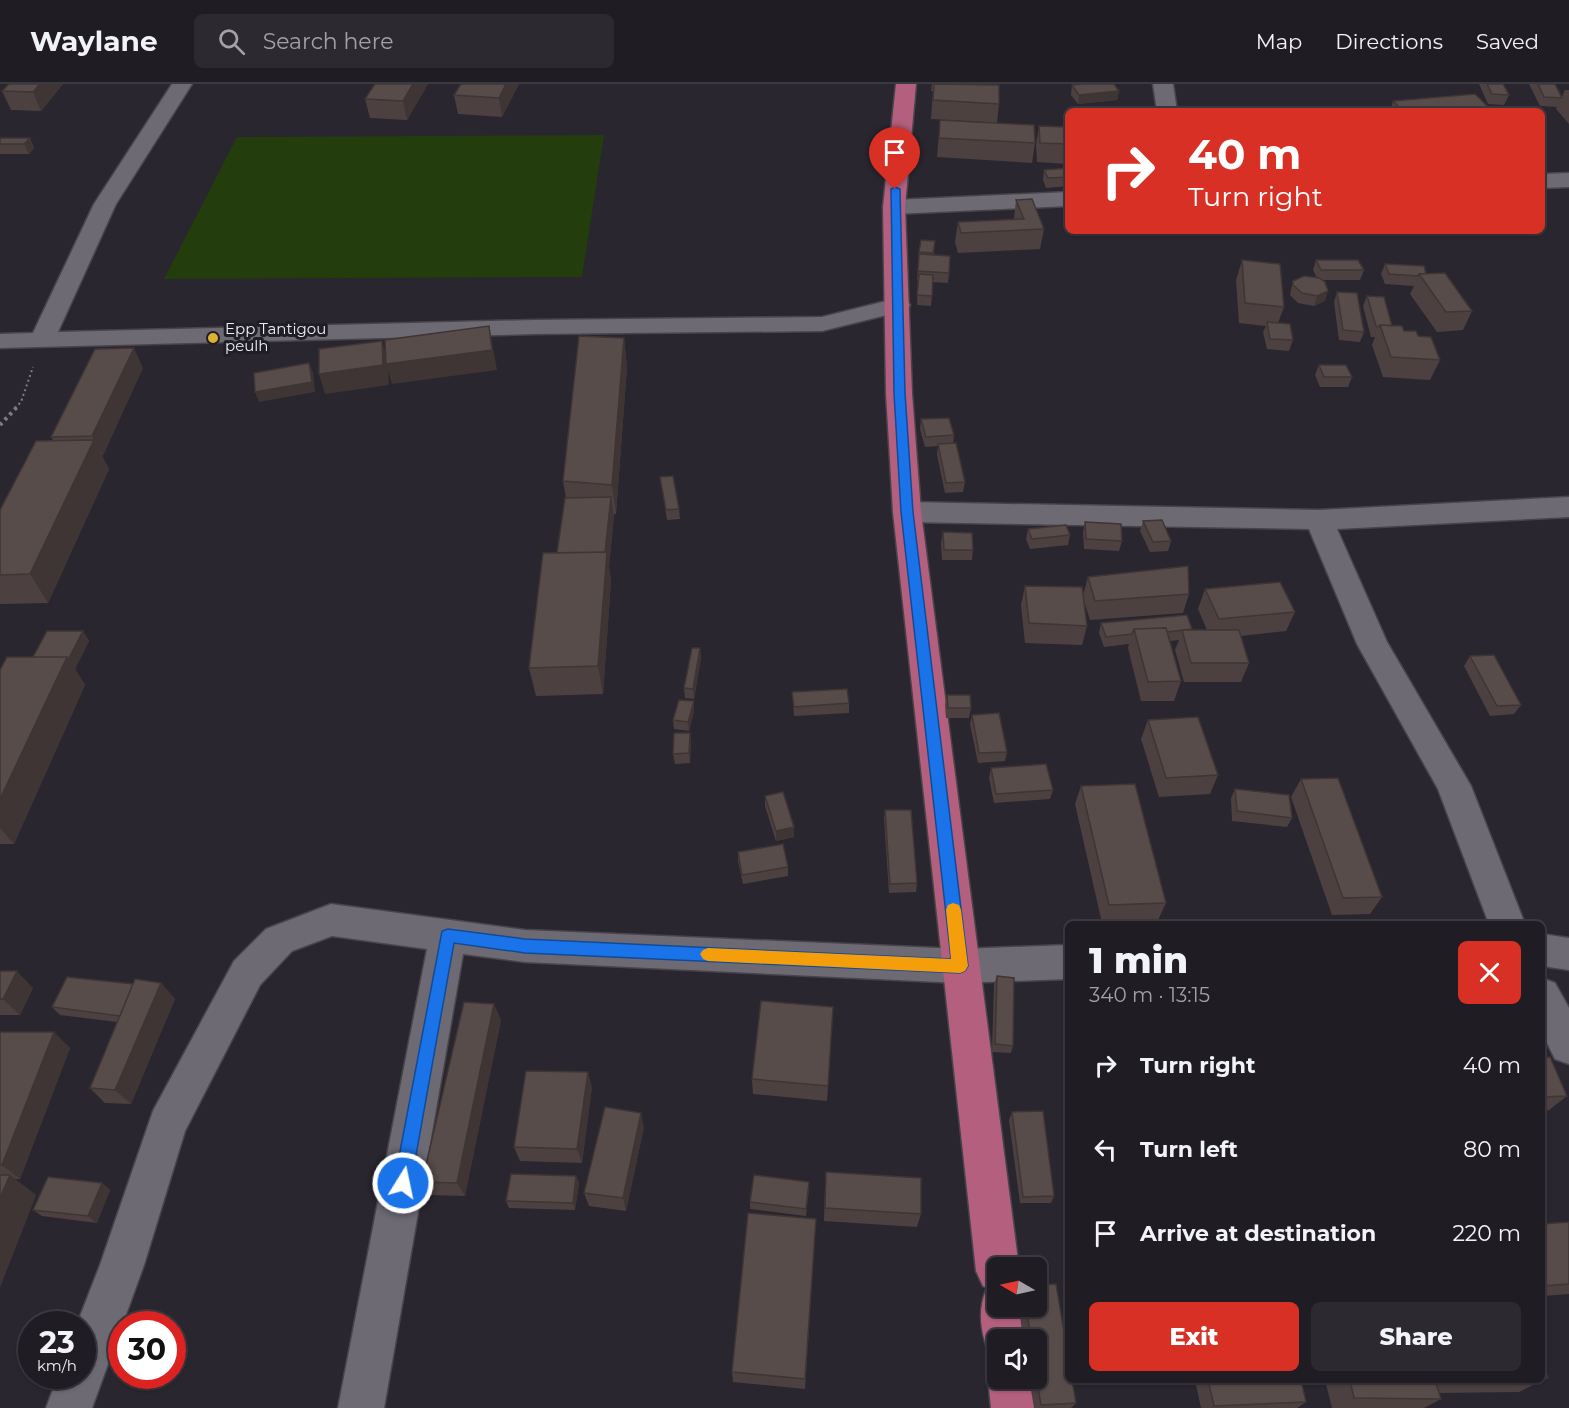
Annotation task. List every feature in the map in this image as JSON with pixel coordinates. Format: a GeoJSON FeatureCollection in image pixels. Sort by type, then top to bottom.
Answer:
{"type":"FeatureCollection","features":[{"type":"Feature","properties":{"kind":"main road"},"geometry":{"type":"LineString","coordinates":[[906,84],[894,207],[899,393],[907,512],[996,1257]]}},
{"type":"Feature","properties":{"kind":"main road"},"geometry":{"type":"LineString","coordinates":[[1012,1389],[1014,1408]]}},
{"type":"Feature","properties":{"kind":"street"},"geometry":{"type":"LineString","coordinates":[[42,341],[105,204],[182,84]]}},
{"type":"Feature","properties":{"kind":"street"},"geometry":{"type":"LineString","coordinates":[[1162,84],[1166,108]]}},
{"type":"Feature","properties":{"kind":"street"},"geometry":{"type":"LineString","coordinates":[[1545,181],[1569,180]]}},
{"type":"Feature","properties":{"kind":"street"},"geometry":{"type":"LineString","coordinates":[[894,207],[1065,199]]}},
{"type":"Feature","properties":{"kind":"street"},"geometry":{"type":"LineString","coordinates":[[0,341],[534,327],[822,324],[898,305]]}},
{"type":"Feature","properties":{"kind":"street"},"geometry":{"type":"LineString","coordinates":[[907,512],[1319,520],[1569,507]]}},
{"type":"Feature","properties":{"kind":"street"},"geometry":{"type":"LineString","coordinates":[[1319,520],[1372,644],[1454,786],[1507,921]]}},
{"type":"Feature","properties":{"kind":"street"},"geometry":{"type":"LineString","coordinates":[[96,1335],[122,1265],[166,1125],[247,974],[279,940],[331,920],[525,946],[960,966],[1065,962]]}},
{"type":"Feature","properties":{"kind":"street"},"geometry":{"type":"LineString","coordinates":[[362,1408],[448,936]]}},
{"type":"Feature","properties":{"kind":"street"},"geometry":{"type":"LineString","coordinates":[[1545,950],[1569,954]]}},
{"type":"Feature","properties":{"kind":"street"},"geometry":{"type":"LineString","coordinates":[[1545,1001],[1569,1046]]}},
{"type":"Feature","properties":{"kind":"street"},"geometry":{"type":"LineString","coordinates":[[69,1408],[76,1389]]}},
{"type":"Feature","properties":{"kind":"path"},"geometry":{"type":"LineString","coordinates":[[0,425],[21,402],[42,341]]}},
{"type":"Feature","properties":{"kind":"green space"},"geometry":{"type":"Polygon","coordinates":[[[604,135],[582,277],[164,279],[237,137],[604,135]]]}},
{"type":"Feature","properties":{"kind":"building"},"geometry":{"type":"Polygon","coordinates":[[[9,84],[40,84],[33,92],[2,91],[9,84]]]}},
{"type":"Feature","properties":{"kind":"building"},"geometry":{"type":"Polygon","coordinates":[[[375,84],[413,84],[403,101],[365,99],[375,84]]]}},
{"type":"Feature","properties":{"kind":"building"},"geometry":{"type":"Polygon","coordinates":[[[461,84],[506,84],[499,98],[454,95],[461,84]]]}},
{"type":"Feature","properties":{"kind":"building"},"geometry":{"type":"Polygon","coordinates":[[[934,84],[999,85],[999,104],[933,100],[934,84]]]}},
{"type":"Feature","properties":{"kind":"building"},"geometry":{"type":"Polygon","coordinates":[[[1114,84],[1119,91],[1079,95],[1072,85],[1114,84]]]}},
{"type":"Feature","properties":{"kind":"building"},"geometry":{"type":"Polygon","coordinates":[[[1487,84],[1503,84],[1509,95],[1492,94],[1487,84]]]}},
{"type":"Feature","properties":{"kind":"building"},"geometry":{"type":"Polygon","coordinates":[[[1538,84],[1555,84],[1562,98],[1544,97],[1538,84]]]}},
{"type":"Feature","properties":{"kind":"building"},"geometry":{"type":"Polygon","coordinates":[[[1475,94],[1489,108],[1400,108],[1393,101],[1475,94]]]}},
{"type":"Feature","properties":{"kind":"building"},"geometry":{"type":"Polygon","coordinates":[[[940,120],[1034,125],[1035,143],[939,138],[940,120]]]}},
{"type":"Feature","properties":{"kind":"building"},"geometry":{"type":"Polygon","coordinates":[[[1039,126],[1065,127],[1065,144],[1040,143],[1039,126]]]}},
{"type":"Feature","properties":{"kind":"building"},"geometry":{"type":"Polygon","coordinates":[[[0,138],[30,138],[24,144],[0,144],[0,138]]]}},
{"type":"Feature","properties":{"kind":"building"},"geometry":{"type":"Polygon","coordinates":[[[1065,168],[1065,177],[1048,178],[1044,170],[1065,168]]]}},
{"type":"Feature","properties":{"kind":"building"},"geometry":{"type":"Polygon","coordinates":[[[1032,199],[1044,229],[961,233],[958,222],[1024,219],[1016,200],[1032,199]]]}},
{"type":"Feature","properties":{"kind":"building"},"geometry":{"type":"Polygon","coordinates":[[[921,240],[935,241],[933,253],[919,252],[921,240]]]}},
{"type":"Feature","properties":{"kind":"building"},"geometry":{"type":"Polygon","coordinates":[[[919,254],[950,256],[949,273],[918,271],[919,254]]]}},
{"type":"Feature","properties":{"kind":"building"},"geometry":{"type":"Polygon","coordinates":[[[1242,260],[1280,264],[1284,307],[1245,303],[1242,260]]]}},
{"type":"Feature","properties":{"kind":"building"},"geometry":{"type":"Polygon","coordinates":[[[1316,260],[1358,260],[1364,270],[1321,270],[1316,260]]]}},
{"type":"Feature","properties":{"kind":"building"},"geometry":{"type":"Polygon","coordinates":[[[1385,264],[1424,266],[1426,274],[1418,276],[1389,274],[1385,264]]]}},
{"type":"Feature","properties":{"kind":"building"},"geometry":{"type":"Polygon","coordinates":[[[1445,273],[1472,311],[1446,312],[1419,274],[1445,273]]]}},
{"type":"Feature","properties":{"kind":"building"},"geometry":{"type":"Polygon","coordinates":[[[919,274],[933,275],[932,296],[917,295],[919,274]]]}},
{"type":"Feature","properties":{"kind":"building"},"geometry":{"type":"Polygon","coordinates":[[[1304,276],[1319,278],[1325,282],[1328,291],[1317,296],[1302,293],[1293,285],[1293,281],[1304,276]]]}},
{"type":"Feature","properties":{"kind":"building"},"geometry":{"type":"Polygon","coordinates":[[[1337,292],[1357,293],[1364,332],[1343,330],[1337,292]]]}},
{"type":"Feature","properties":{"kind":"building"},"geometry":{"type":"Polygon","coordinates":[[[1367,296],[1384,297],[1392,326],[1376,326],[1367,296]]]}},
{"type":"Feature","properties":{"kind":"building"},"geometry":{"type":"Polygon","coordinates":[[[1267,322],[1290,324],[1293,340],[1270,339],[1267,322]]]}},
{"type":"Feature","properties":{"kind":"building"},"geometry":{"type":"Polygon","coordinates":[[[1380,325],[1402,326],[1404,331],[1416,331],[1418,336],[1431,337],[1440,360],[1391,357],[1380,325]]]}},
{"type":"Feature","properties":{"kind":"building"},"geometry":{"type":"Polygon","coordinates":[[[489,326],[492,350],[386,364],[385,340],[489,326]]]}},
{"type":"Feature","properties":{"kind":"building"},"geometry":{"type":"Polygon","coordinates":[[[579,336],[624,338],[612,485],[563,481],[579,336]]]}},
{"type":"Feature","properties":{"kind":"building"},"geometry":{"type":"Polygon","coordinates":[[[382,341],[383,365],[319,374],[319,349],[382,341]]]}},
{"type":"Feature","properties":{"kind":"building"},"geometry":{"type":"Polygon","coordinates":[[[134,348],[92,436],[51,437],[95,349],[134,348]]]}},
{"type":"Feature","properties":{"kind":"building"},"geometry":{"type":"Polygon","coordinates":[[[309,363],[312,382],[255,392],[254,373],[309,363]]]}},
{"type":"Feature","properties":{"kind":"building"},"geometry":{"type":"Polygon","coordinates":[[[1319,365],[1346,365],[1352,377],[1324,377],[1319,365]]]}},
{"type":"Feature","properties":{"kind":"building"},"geometry":{"type":"Polygon","coordinates":[[[949,418],[954,435],[926,437],[921,419],[949,418]]]}},
{"type":"Feature","properties":{"kind":"building"},"geometry":{"type":"Polygon","coordinates":[[[94,440],[30,574],[0,575],[0,510],[36,441],[94,440]]]}},
{"type":"Feature","properties":{"kind":"building"},"geometry":{"type":"Polygon","coordinates":[[[956,443],[965,482],[946,483],[938,444],[956,443]]]}},
{"type":"Feature","properties":{"kind":"building"},"geometry":{"type":"Polygon","coordinates":[[[673,476],[679,509],[666,510],[660,477],[673,476]]]}},
{"type":"Feature","properties":{"kind":"building"},"geometry":{"type":"Polygon","coordinates":[[[611,497],[605,552],[557,553],[565,498],[611,497]]]}},
{"type":"Feature","properties":{"kind":"building"},"geometry":{"type":"Polygon","coordinates":[[[1162,520],[1171,541],[1153,542],[1143,521],[1162,520]]]}},
{"type":"Feature","properties":{"kind":"building"},"geometry":{"type":"Polygon","coordinates":[[[1085,522],[1121,524],[1122,541],[1086,539],[1085,522]]]}},
{"type":"Feature","properties":{"kind":"building"},"geometry":{"type":"Polygon","coordinates":[[[1066,525],[1070,535],[1032,539],[1028,529],[1066,525]]]}},
{"type":"Feature","properties":{"kind":"building"},"geometry":{"type":"Polygon","coordinates":[[[943,532],[972,533],[973,550],[944,550],[943,532]]]}},
{"type":"Feature","properties":{"kind":"building"},"geometry":{"type":"Polygon","coordinates":[[[607,552],[598,666],[529,668],[543,553],[607,552]]]}},
{"type":"Feature","properties":{"kind":"building"},"geometry":{"type":"Polygon","coordinates":[[[1188,566],[1189,594],[1095,601],[1088,577],[1188,566]]]}},
{"type":"Feature","properties":{"kind":"building"},"geometry":{"type":"Polygon","coordinates":[[[1280,582],[1295,612],[1219,619],[1205,589],[1280,582]]]}},
{"type":"Feature","properties":{"kind":"building"},"geometry":{"type":"Polygon","coordinates":[[[1025,586],[1082,587],[1087,626],[1029,623],[1025,586]]]}},
{"type":"Feature","properties":{"kind":"building"},"geometry":{"type":"Polygon","coordinates":[[[1187,615],[1192,629],[1167,632],[1166,628],[1134,629],[1132,634],[1106,637],[1101,623],[1187,615]]]}},
{"type":"Feature","properties":{"kind":"building"},"geometry":{"type":"Polygon","coordinates":[[[1166,628],[1181,681],[1148,682],[1134,629],[1166,628]]]}},
{"type":"Feature","properties":{"kind":"building"},"geometry":{"type":"Polygon","coordinates":[[[1182,630],[1239,630],[1249,663],[1191,663],[1182,630]]]}},
{"type":"Feature","properties":{"kind":"building"},"geometry":{"type":"Polygon","coordinates":[[[47,631],[83,631],[68,660],[67,657],[33,657],[47,631]]]}},
{"type":"Feature","properties":{"kind":"building"},"geometry":{"type":"Polygon","coordinates":[[[692,648],[700,648],[693,689],[684,688],[692,648]]]}},
{"type":"Feature","properties":{"kind":"building"},"geometry":{"type":"Polygon","coordinates":[[[1494,655],[1521,705],[1497,706],[1470,656],[1494,655]]]}},
{"type":"Feature","properties":{"kind":"building"},"geometry":{"type":"Polygon","coordinates":[[[7,657],[67,657],[0,799],[0,670],[7,657]]]}},
{"type":"Feature","properties":{"kind":"building"},"geometry":{"type":"Polygon","coordinates":[[[847,689],[849,703],[794,707],[792,692],[847,689]]]}},
{"type":"Feature","properties":{"kind":"building"},"geometry":{"type":"Polygon","coordinates":[[[947,695],[970,695],[971,708],[948,708],[947,695]]]}},
{"type":"Feature","properties":{"kind":"building"},"geometry":{"type":"Polygon","coordinates":[[[679,700],[694,701],[688,722],[673,720],[679,700]]]}},
{"type":"Feature","properties":{"kind":"building"},"geometry":{"type":"Polygon","coordinates":[[[999,713],[1007,752],[979,753],[972,715],[999,713]]]}},
{"type":"Feature","properties":{"kind":"building"},"geometry":{"type":"Polygon","coordinates":[[[1198,717],[1218,775],[1166,778],[1148,720],[1198,717]]]}},
{"type":"Feature","properties":{"kind":"building"},"geometry":{"type":"Polygon","coordinates":[[[674,733],[690,733],[689,753],[673,754],[674,733]]]}},
{"type":"Feature","properties":{"kind":"building"},"geometry":{"type":"Polygon","coordinates":[[[1046,764],[1053,790],[996,794],[991,768],[1046,764]]]}},
{"type":"Feature","properties":{"kind":"building"},"geometry":{"type":"Polygon","coordinates":[[[1338,778],[1382,897],[1343,898],[1301,779],[1338,778]]]}},
{"type":"Feature","properties":{"kind":"building"},"geometry":{"type":"Polygon","coordinates":[[[1135,784],[1166,903],[1109,905],[1081,786],[1135,784]]]}},
{"type":"Feature","properties":{"kind":"building"},"geometry":{"type":"Polygon","coordinates":[[[1235,789],[1289,795],[1292,818],[1237,811],[1235,789]]]}},
{"type":"Feature","properties":{"kind":"building"},"geometry":{"type":"Polygon","coordinates":[[[783,792],[794,827],[776,831],[765,796],[783,792]]]}},
{"type":"Feature","properties":{"kind":"building"},"geometry":{"type":"Polygon","coordinates":[[[885,810],[911,810],[917,883],[890,884],[885,810]]]}},
{"type":"Feature","properties":{"kind":"building"},"geometry":{"type":"Polygon","coordinates":[[[783,844],[788,867],[742,875],[738,852],[783,844]]]}},
{"type":"Feature","properties":{"kind":"building"},"geometry":{"type":"Polygon","coordinates":[[[0,971],[17,971],[3,999],[0,999],[0,971]]]}},
{"type":"Feature","properties":{"kind":"building"},"geometry":{"type":"Polygon","coordinates":[[[997,976],[1014,978],[1013,1046],[995,1044],[997,976]]]}},
{"type":"Feature","properties":{"kind":"building"},"geometry":{"type":"Polygon","coordinates":[[[67,977],[133,984],[120,1016],[52,1007],[67,977]]]}},
{"type":"Feature","properties":{"kind":"building"},"geometry":{"type":"Polygon","coordinates":[[[135,979],[161,983],[115,1090],[90,1088],[135,979]]]}},
{"type":"Feature","properties":{"kind":"building"},"geometry":{"type":"Polygon","coordinates":[[[761,1001],[833,1007],[828,1086],[752,1079],[761,1001]]]}},
{"type":"Feature","properties":{"kind":"building"},"geometry":{"type":"Polygon","coordinates":[[[464,1002],[494,1004],[457,1183],[422,1182],[464,1002]]]}},
{"type":"Feature","properties":{"kind":"building"},"geometry":{"type":"Polygon","coordinates":[[[0,1032],[54,1032],[2,1165],[0,1165],[0,1032]]]}},
{"type":"Feature","properties":{"kind":"building"},"geometry":{"type":"Polygon","coordinates":[[[1550,1057],[1567,1096],[1545,1097],[1545,1058],[1550,1057]]]}},
{"type":"Feature","properties":{"kind":"building"},"geometry":{"type":"Polygon","coordinates":[[[526,1071],[588,1072],[577,1149],[514,1147],[526,1071]]]}},
{"type":"Feature","properties":{"kind":"building"},"geometry":{"type":"Polygon","coordinates":[[[605,1107],[641,1113],[623,1198],[584,1193],[605,1107]]]}},
{"type":"Feature","properties":{"kind":"building"},"geometry":{"type":"Polygon","coordinates":[[[1043,1111],[1054,1196],[1023,1197],[1012,1112],[1043,1111]]]}},
{"type":"Feature","properties":{"kind":"building"},"geometry":{"type":"Polygon","coordinates":[[[826,1172],[921,1178],[921,1214],[825,1208],[826,1172]]]}},
{"type":"Feature","properties":{"kind":"building"},"geometry":{"type":"Polygon","coordinates":[[[511,1174],[576,1176],[573,1203],[506,1201],[511,1174]]]}},
{"type":"Feature","properties":{"kind":"building"},"geometry":{"type":"Polygon","coordinates":[[[0,1175],[10,1175],[0,1198],[0,1175]]]}},
{"type":"Feature","properties":{"kind":"building"},"geometry":{"type":"Polygon","coordinates":[[[754,1175],[809,1182],[806,1209],[750,1202],[754,1175]]]}},
{"type":"Feature","properties":{"kind":"building"},"geometry":{"type":"Polygon","coordinates":[[[48,1177],[102,1183],[88,1216],[33,1210],[48,1177]]]}},
{"type":"Feature","properties":{"kind":"building"},"geometry":{"type":"Polygon","coordinates":[[[748,1213],[816,1219],[805,1379],[732,1372],[748,1213]]]}},
{"type":"Feature","properties":{"kind":"building"},"geometry":{"type":"Polygon","coordinates":[[[1569,1222],[1569,1284],[1545,1286],[1545,1224],[1569,1222]]]}},
{"type":"Feature","properties":{"kind":"building"},"geometry":{"type":"Polygon","coordinates":[[[1047,1284],[1056,1284],[1065,1338],[1065,1383],[1073,1383],[1076,1403],[1041,1405],[1038,1389],[1047,1389],[1047,1329],[1029,1329],[1028,1317],[1047,1317],[1047,1284]]]}},
{"type":"Feature","properties":{"kind":"building"},"geometry":{"type":"Polygon","coordinates":[[[1209,1383],[1302,1383],[1306,1402],[1214,1406],[1209,1383]]]}},
{"type":"Feature","properties":{"kind":"building"},"geometry":{"type":"Polygon","coordinates":[[[1351,1383],[1436,1383],[1441,1399],[1354,1398],[1351,1383]]]}},
{"type":"Feature","properties":{"kind":"slow traffic"},"geometry":{"type":"LineString","coordinates":[[708,954],[960,966],[953,910]]}},
{"type":"Feature","properties":{"kind":"place","name":"Epp Tantigou peulh"},"geometry":{"type":"Point","coordinates":[213,338]}},
{"type":"Feature","properties":{"kind":"route"},"geometry":{"type":"LineString","coordinates":[[403,1183],[448,936],[525,946],[960,966],[907,512],[899,393],[895,189]]}}]}
